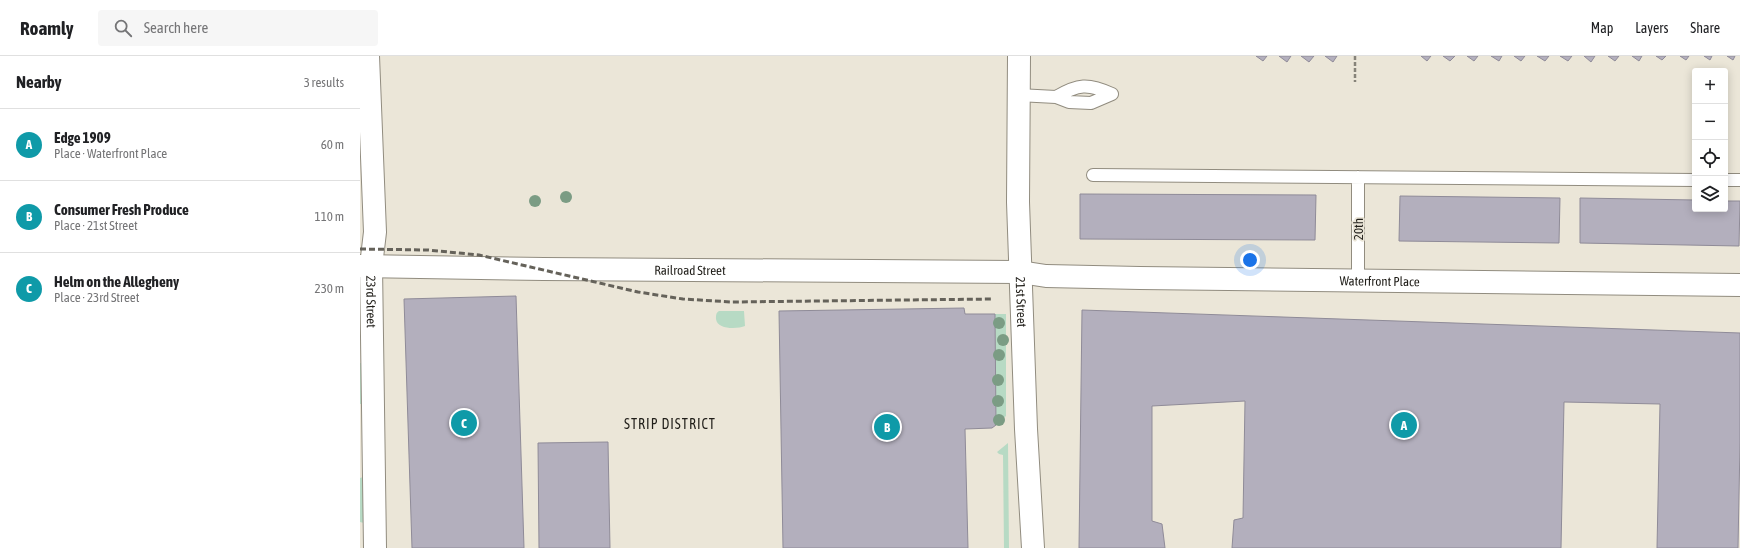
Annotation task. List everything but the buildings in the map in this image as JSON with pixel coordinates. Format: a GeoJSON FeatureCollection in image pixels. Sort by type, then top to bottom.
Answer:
{"type":"FeatureCollection","features":[{"type":"Feature","properties":{"kind":"street","name":"23rd Street"},"geometry":{"type":"LineString","coordinates":[[368,56],[374,232],[366,266],[375,548]]}},
{"type":"Feature","properties":{"kind":"street","name":"21st Street"},"geometry":{"type":"LineString","coordinates":[[1019,56],[1018,202],[1033,548]]}},
{"type":"Feature","properties":{"kind":"street","name":"Railroad Street"},"geometry":{"type":"LineString","coordinates":[[366,266],[544,270],[1020,272]]}},
{"type":"Feature","properties":{"kind":"street","name":"Waterfront Place"},"geometry":{"type":"LineString","coordinates":[[1020,272],[1046,276],[1740,285]]}},
{"type":"Feature","properties":{"kind":"lane"},"geometry":{"type":"LineString","coordinates":[[1018,95],[1056,97]]}},
{"type":"Feature","properties":{"kind":"lane"},"geometry":{"type":"LineString","coordinates":[[1092,175],[1692,180]]}},
{"type":"Feature","properties":{"kind":"lane","name":"20th"},"geometry":{"type":"LineString","coordinates":[[1358,177],[1358,281]]}},
{"type":"Feature","properties":{"kind":"lane"},"geometry":{"type":"LineString","coordinates":[[1728,180],[1740,180]]}},
{"type":"Feature","properties":{"kind":"path"},"geometry":{"type":"LineString","coordinates":[[1355,56],[1355,82]]}},
{"type":"Feature","properties":{"kind":"green space"},"geometry":{"type":"Polygon","coordinates":[[[719,311],[744,311],[745,326],[728,328],[720,325],[717,323],[716,319],[716,314],[719,311]]]}},
{"type":"Feature","properties":{"kind":"green space"},"geometry":{"type":"Polygon","coordinates":[[[995,314],[1006,314],[1006,416],[996,425],[995,314]]]}},
{"type":"Feature","properties":{"kind":"green space"},"geometry":{"type":"Polygon","coordinates":[[[360,363],[362,363],[362,404],[360,404],[360,363]]]}},
{"type":"Feature","properties":{"kind":"green space"},"geometry":{"type":"Polygon","coordinates":[[[1008,443],[1009,548],[1004,548],[1003,455],[997,452],[1008,443]]]}},
{"type":"Feature","properties":{"kind":"green space"},"geometry":{"type":"Polygon","coordinates":[[[363,477],[364,523],[360,522],[360,478],[363,477]]]}},
{"type":"Feature","properties":{"kind":"railway"},"geometry":{"type":"LineString","coordinates":[[360,249],[428,250],[479,255],[638,292],[683,299],[731,302],[993,299]]}},
{"type":"Feature","properties":{"kind":"place","name":"Helm on the Allegheny"},"geometry":{"type":"Point","coordinates":[464,423]}},
{"type":"Feature","properties":{"kind":"place","name":"Edge 1909"},"geometry":{"type":"Point","coordinates":[1404,425]}},
{"type":"Feature","properties":{"kind":"place","name":"Consumer Fresh Produce"},"geometry":{"type":"Point","coordinates":[887,427]}},
{"type":"Feature","properties":{"kind":"district","name":"STRIP DISTRICT"},"geometry":{"type":"Point","coordinates":[670,424]}}]}
